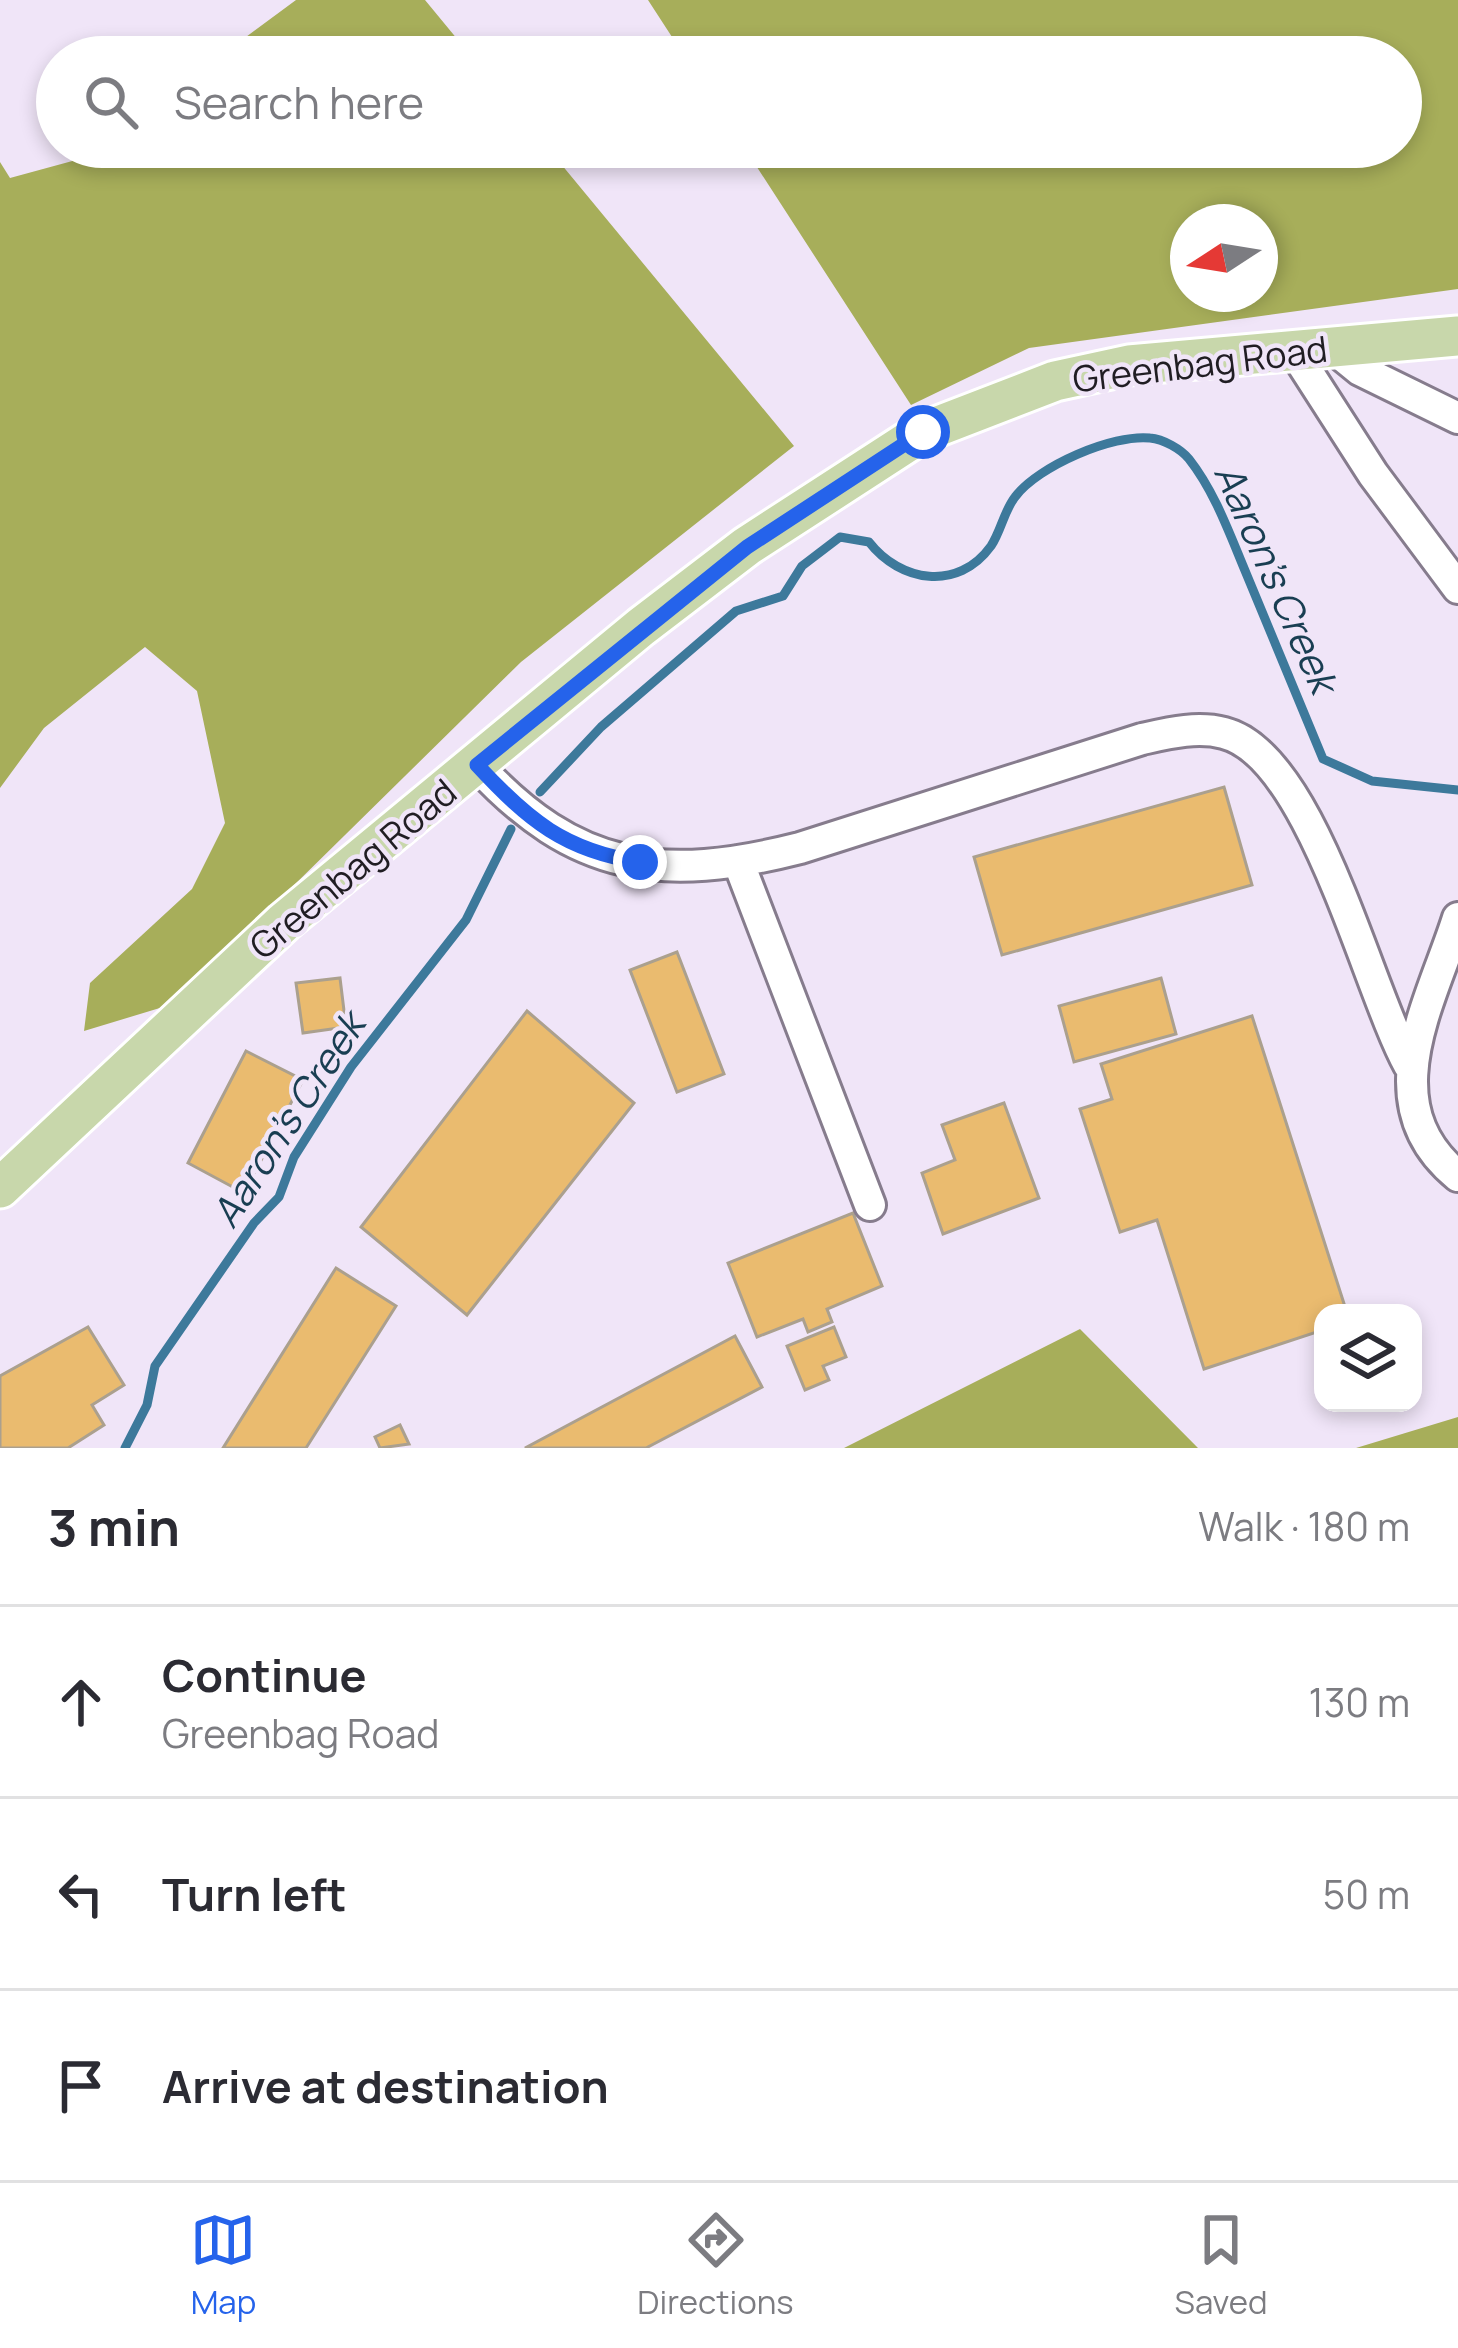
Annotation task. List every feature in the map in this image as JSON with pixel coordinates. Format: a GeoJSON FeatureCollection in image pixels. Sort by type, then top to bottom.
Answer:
{"type":"FeatureCollection","features":[{"type":"Feature","properties":{"kind":"main road","name":"Greenbag Road"},"geometry":{"type":"LineString","coordinates":[[0,1187],[284,922],[747,547],[923,432],[1055,381],[1129,365],[1458,336]]}},
{"type":"Feature","properties":{"kind":"street"},"geometry":{"type":"LineString","coordinates":[[1334,348],[1376,380],[1458,418]]}},
{"type":"Feature","properties":{"kind":"street"},"geometry":{"type":"LineString","coordinates":[[1294,351],[1360,455],[1458,588]]}},
{"type":"Feature","properties":{"kind":"street"},"geometry":{"type":"LineString","coordinates":[[477,765],[558,837],[592,855],[640,862],[738,861],[906,816],[1142,739],[1186,730],[1227,733],[1276,770],[1306,815],[1409,1065],[1426,1132],[1458,1176]]}},
{"type":"Feature","properties":{"kind":"street"},"geometry":{"type":"LineString","coordinates":[[738,861],[870,1205]]}},
{"type":"Feature","properties":{"kind":"street"},"geometry":{"type":"LineString","coordinates":[[1409,1065],[1415,1034],[1458,917]]}},
{"type":"Feature","properties":{"kind":"green space"},"geometry":{"type":"Polygon","coordinates":[[[296,0],[425,0],[455,36],[247,36],[296,0]]]}},
{"type":"Feature","properties":{"kind":"green space"},"geometry":{"type":"Polygon","coordinates":[[[648,0],[1458,0],[1458,289],[1029,348],[911,405],[758,168],[1422,168],[1422,36],[671,36],[648,0]]]}},
{"type":"Feature","properties":{"kind":"green space"},"geometry":{"type":"Polygon","coordinates":[[[0,162],[10,178],[47,168],[564,168],[794,446],[521,662],[173,1004],[84,1031],[90,983],[192,889],[225,823],[197,691],[145,647],[44,728],[0,788],[0,162]]]}},
{"type":"Feature","properties":{"kind":"green space"},"geometry":{"type":"Polygon","coordinates":[[[1080,1329],[1198,1448],[844,1448],[1080,1329]]]}},
{"type":"Feature","properties":{"kind":"green space"},"geometry":{"type":"Polygon","coordinates":[[[1458,1417],[1458,1448],[1356,1448],[1458,1417]]]}},
{"type":"Feature","properties":{"kind":"building"},"geometry":{"type":"Polygon","coordinates":[[[1224,787],[1252,885],[1002,955],[974,857],[1224,787]]]}},
{"type":"Feature","properties":{"kind":"building"},"geometry":{"type":"Polygon","coordinates":[[[677,952],[724,1074],[677,1092],[630,970],[677,952]]]}},
{"type":"Feature","properties":{"kind":"building"},"geometry":{"type":"Polygon","coordinates":[[[340,978],[346,1027],[303,1033],[296,983],[340,978]]]}},
{"type":"Feature","properties":{"kind":"building"},"geometry":{"type":"Polygon","coordinates":[[[1161,978],[1176,1034],[1074,1062],[1059,1006],[1161,978]]]}},
{"type":"Feature","properties":{"kind":"building"},"geometry":{"type":"Polygon","coordinates":[[[527,1011],[634,1103],[467,1315],[361,1227],[527,1011]]]}},
{"type":"Feature","properties":{"kind":"building"},"geometry":{"type":"Polygon","coordinates":[[[1252,1016],[1344,1304],[1314,1304],[1314,1333],[1204,1369],[1157,1220],[1120,1232],[1080,1109],[1112,1099],[1101,1064],[1252,1016]]]}},
{"type":"Feature","properties":{"kind":"building"},"geometry":{"type":"Polygon","coordinates":[[[246,1051],[303,1080],[244,1193],[188,1163],[246,1051]]]}},
{"type":"Feature","properties":{"kind":"building"},"geometry":{"type":"Polygon","coordinates":[[[1004,1103],[1039,1198],[943,1234],[922,1173],[955,1160],[942,1125],[1004,1103]]]}},
{"type":"Feature","properties":{"kind":"building"},"geometry":{"type":"Polygon","coordinates":[[[853,1213],[882,1286],[827,1309],[832,1322],[808,1332],[803,1319],[757,1337],[728,1263],[853,1213]]]}},
{"type":"Feature","properties":{"kind":"building"},"geometry":{"type":"Polygon","coordinates":[[[336,1268],[396,1306],[306,1448],[223,1448],[336,1268]]]}},
{"type":"Feature","properties":{"kind":"building"},"geometry":{"type":"Polygon","coordinates":[[[88,1327],[124,1385],[92,1405],[104,1425],[68,1448],[0,1448],[0,1376],[88,1327]]]}},
{"type":"Feature","properties":{"kind":"building"},"geometry":{"type":"Polygon","coordinates":[[[834,1327],[846,1357],[823,1366],[829,1380],[805,1390],[787,1346],[834,1327]]]}},
{"type":"Feature","properties":{"kind":"building"},"geometry":{"type":"Polygon","coordinates":[[[735,1336],[762,1387],[646,1448],[525,1448],[735,1336]]]}},
{"type":"Feature","properties":{"kind":"building"},"geometry":{"type":"Polygon","coordinates":[[[400,1425],[409,1444],[380,1448],[375,1437],[400,1425]]]}},
{"type":"Feature","properties":{"kind":"waterway","name":"Aaron's Creek"},"geometry":{"type":"LineString","coordinates":[[540,792],[601,727],[736,611],[783,596],[802,566],[840,537],[869,542],[896,566],[913,573],[946,575],[962,570],[991,546],[1008,508],[1026,485],[1097,447],[1135,438],[1166,442],[1189,459],[1207,485],[1323,759],[1372,781],[1458,790]]}},
{"type":"Feature","properties":{"kind":"waterway","name":"Aaron's Creek"},"geometry":{"type":"LineString","coordinates":[[125,1448],[147,1405],[155,1366],[254,1223],[279,1197],[294,1157],[351,1067],[466,920],[511,829]]}},
{"type":"Feature","properties":{"kind":"route"},"geometry":{"type":"LineString","coordinates":[[640,862],[592,855],[558,837],[502,793],[477,765],[641,627],[747,547],[923,432]]}}]}
